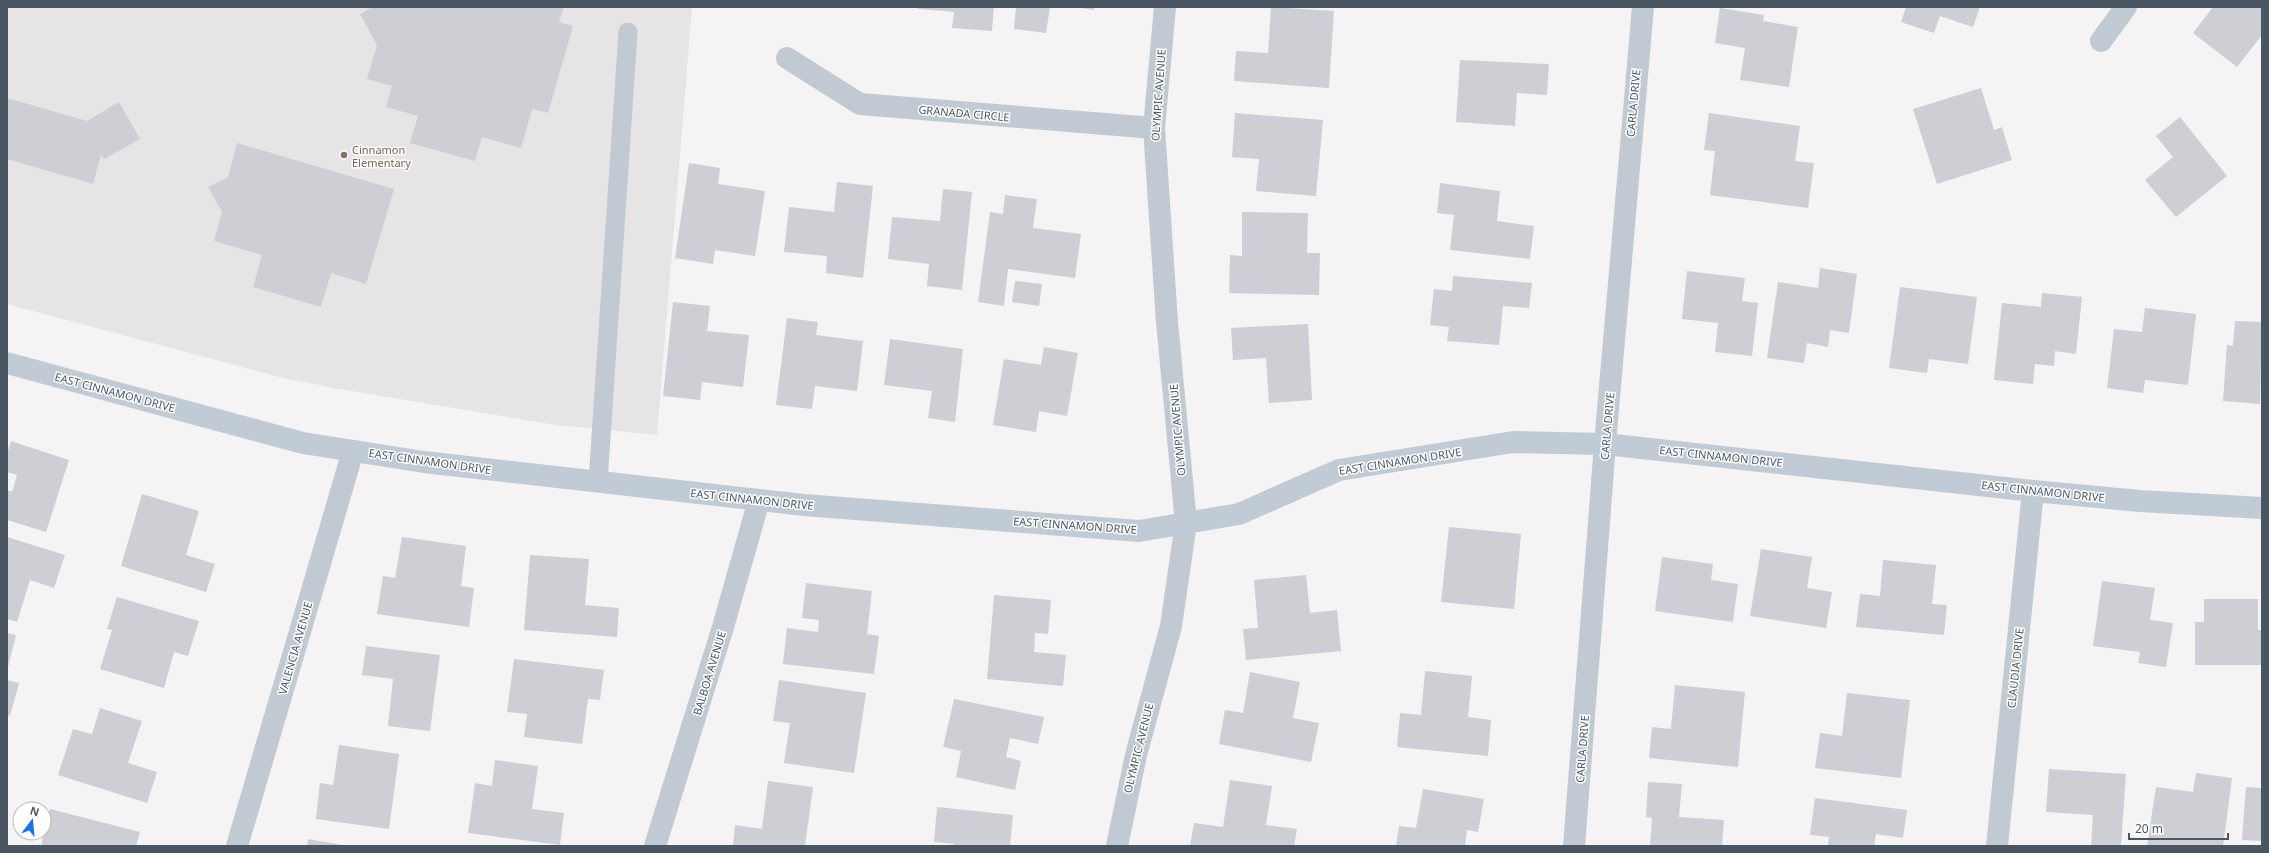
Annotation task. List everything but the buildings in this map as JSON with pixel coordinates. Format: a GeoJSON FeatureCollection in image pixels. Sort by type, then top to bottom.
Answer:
{"type":"FeatureCollection","features":[{"type":"Feature","properties":{"kind":"street","name":"OLYMPIC AVENUE"},"geometry":{"type":"LineString","coordinates":[[1117,846],[1136,754],[1171,626],[1186,523],[1167,322],[1154,128],[1165,7]]}},
{"type":"Feature","properties":{"kind":"street","name":"CARLA DRIVE"},"geometry":{"type":"LineString","coordinates":[[1574,846],[1605,444],[1638,44],[1643,7]]}},
{"type":"Feature","properties":{"kind":"street"},"geometry":{"type":"LineString","coordinates":[[2101,41],[2126,7]]}},
{"type":"Feature","properties":{"kind":"street","name":"GRANADA CIRCLE"},"geometry":{"type":"LineString","coordinates":[[787,58],[860,104],[1154,128]]}},
{"type":"Feature","properties":{"kind":"street","name":"EAST CINNAMON DRIVE"},"geometry":{"type":"LineString","coordinates":[[7,363],[303,443],[424,462],[804,505],[1139,531],[1239,514],[1339,470],[1422,458],[1513,442],[1605,444],[2033,490],[2140,500],[2262,508]]}},
{"type":"Feature","properties":{"kind":"street","name":"VALENCIA AVENUE"},"geometry":{"type":"LineString","coordinates":[[237,846],[353,451]]}},
{"type":"Feature","properties":{"kind":"street","name":"CLAUDIA DRIVE"},"geometry":{"type":"LineString","coordinates":[[1997,846],[2033,490]]}},
{"type":"Feature","properties":{"kind":"street","name":"BALBOA AVENUE"},"geometry":{"type":"LineString","coordinates":[[655,846],[723,627],[759,500]]}},
{"type":"Feature","properties":{"kind":"lane"},"geometry":{"type":"LineString","coordinates":[[598,482],[628,32]]}},
{"type":"Feature","properties":{"kind":"shaded area","name":"Cinnamon Elementary"},"geometry":{"type":"Polygon","coordinates":[[[7,7],[692,7],[657,435],[556,425],[334,388],[283,378],[7,304],[7,7]]]}},
{"type":"Feature","properties":{"kind":"place","name":"Cinnamon Elementary"},"geometry":{"type":"Point","coordinates":[344,155]}}]}
